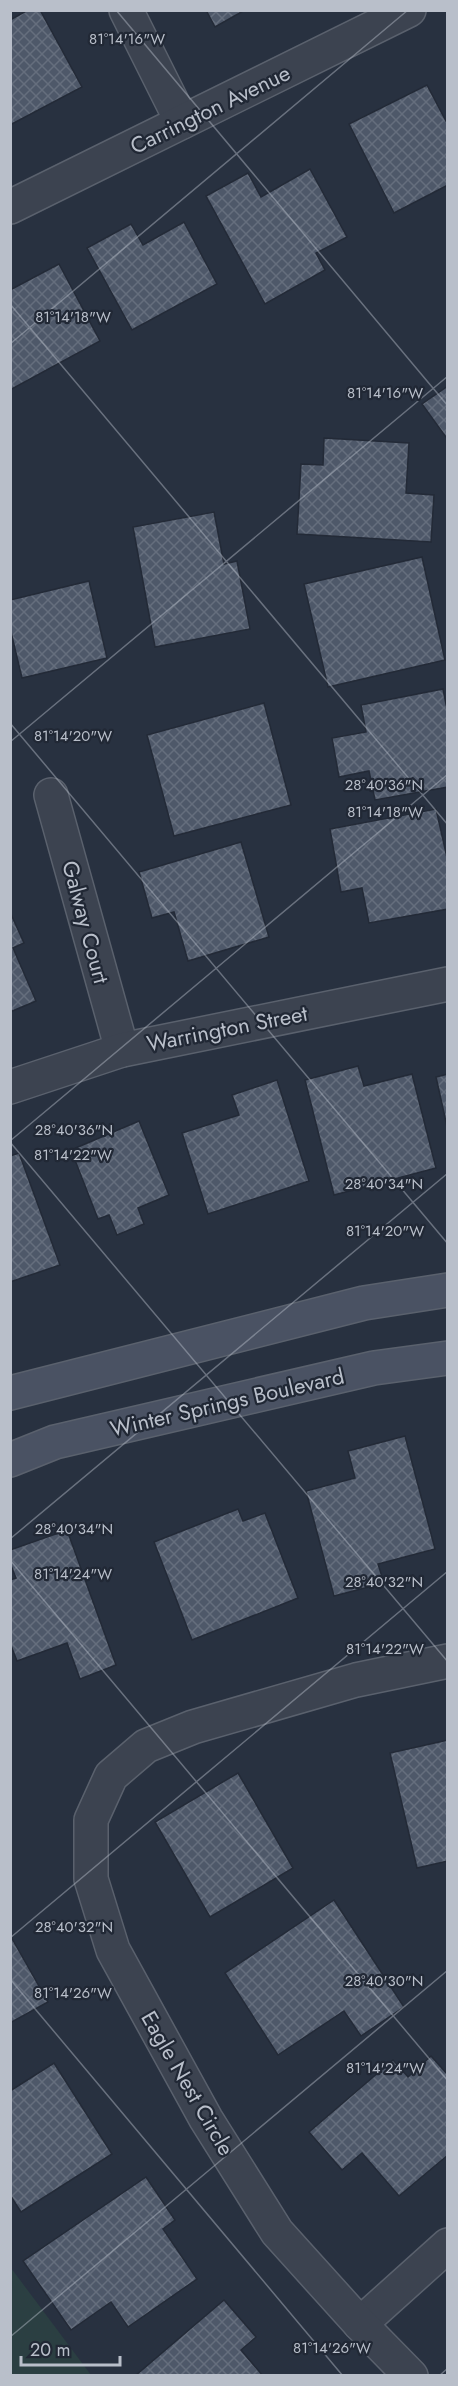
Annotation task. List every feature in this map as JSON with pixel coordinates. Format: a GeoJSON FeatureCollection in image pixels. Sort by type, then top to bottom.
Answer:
{"type":"FeatureCollection","features":[{"type":"Feature","properties":{"kind":"street"},"geometry":{"type":"LineString","coordinates":[[126,10],[182,122]]}},
{"type":"Feature","properties":{"kind":"street","name":"Carrington Avenue"},"geometry":{"type":"LineString","coordinates":[[10,207],[409,10]]}},
{"type":"Feature","properties":{"kind":"street","name":"Galway Court"},"geometry":{"type":"LineString","coordinates":[[51,795],[122,1050]]}},
{"type":"Feature","properties":{"kind":"street","name":"Warrington Street"},"geometry":{"type":"LineString","coordinates":[[10,1087],[122,1050],[447,984]]}},
{"type":"Feature","properties":{"kind":"street"},"geometry":{"type":"LineString","coordinates":[[10,1393],[364,1303],[447,1290]]}},
{"type":"Feature","properties":{"kind":"street","name":"Winter Springs Boulevard"},"geometry":{"type":"LineString","coordinates":[[10,1460],[66,1439],[374,1368],[447,1358]]}},
{"type":"Feature","properties":{"kind":"street","name":"Eagle Nest Circle"},"geometry":{"type":"LineString","coordinates":[[411,2376],[360,2324],[277,2232],[206,2119],[113,1950],[91,1880],[91,1820],[111,1776],[146,1746],[193,1726],[356,1680],[447,1661]]}},
{"type":"Feature","properties":{"kind":"street"},"geometry":{"type":"LineString","coordinates":[[360,2324],[447,2245]]}},
{"type":"Feature","properties":{"kind":"green space"},"geometry":{"type":"Polygon","coordinates":[[[11,2268],[91,2375],[11,2375],[11,2268]]]}},
{"type":"Feature","properties":{"kind":"building"},"geometry":{"type":"Polygon","coordinates":[[[28,10],[40,10],[82,87],[10,125],[10,20],[28,10]]]}},
{"type":"Feature","properties":{"kind":"building"},"geometry":{"type":"Polygon","coordinates":[[[206,10],[245,10],[215,27],[206,10]]]}},
{"type":"Feature","properties":{"kind":"building"},"geometry":{"type":"Polygon","coordinates":[[[427,85],[448,125],[448,185],[394,213],[349,124],[427,85]]]}},
{"type":"Feature","properties":{"kind":"building"},"geometry":{"type":"Polygon","coordinates":[[[310,169],[347,237],[316,253],[325,270],[265,304],[206,196],[248,173],[261,197],[310,169]]]}},
{"type":"Feature","properties":{"kind":"building"},"geometry":{"type":"Polygon","coordinates":[[[184,222],[217,284],[132,330],[87,248],[131,224],[143,245],[184,222]]]}},
{"type":"Feature","properties":{"kind":"building"},"geometry":{"type":"Polygon","coordinates":[[[59,264],[100,341],[10,390],[10,290],[59,264]]]}},
{"type":"Feature","properties":{"kind":"building"},"geometry":{"type":"Polygon","coordinates":[[[448,386],[448,440],[422,404],[448,386]]]}},
{"type":"Feature","properties":{"kind":"building"},"geometry":{"type":"Polygon","coordinates":[[[324,438],[409,443],[406,493],[434,495],[431,542],[297,534],[301,464],[323,465],[324,438]]]}},
{"type":"Feature","properties":{"kind":"building"},"geometry":{"type":"Polygon","coordinates":[[[214,512],[224,564],[237,561],[250,629],[155,647],[133,527],[214,512]]]}},
{"type":"Feature","properties":{"kind":"building"},"geometry":{"type":"Polygon","coordinates":[[[422,557],[445,660],[328,687],[304,584],[422,557]]]}},
{"type":"Feature","properties":{"kind":"building"},"geometry":{"type":"Polygon","coordinates":[[[89,581],[107,658],[22,678],[10,628],[10,600],[89,581]]]}},
{"type":"Feature","properties":{"kind":"building"},"geometry":{"type":"Polygon","coordinates":[[[443,689],[448,714],[448,787],[375,800],[369,771],[339,777],[332,738],[366,732],[361,705],[443,689]]]}},
{"type":"Feature","properties":{"kind":"building"},"geometry":{"type":"Polygon","coordinates":[[[264,703],[291,805],[174,836],[147,735],[264,703]]]}},
{"type":"Feature","properties":{"kind":"building"},"geometry":{"type":"Polygon","coordinates":[[[436,809],[448,862],[448,909],[369,923],[362,888],[341,892],[330,829],[436,809]]]}},
{"type":"Feature","properties":{"kind":"building"},"geometry":{"type":"Polygon","coordinates":[[[241,842],[269,937],[188,961],[174,912],[152,918],[139,872],[241,842]]]}},
{"type":"Feature","properties":{"kind":"building"},"geometry":{"type":"Polygon","coordinates":[[[10,912],[24,943],[13,948],[36,1001],[10,1012],[10,912]]]}},
{"type":"Feature","properties":{"kind":"building"},"geometry":{"type":"Polygon","coordinates":[[[358,1066],[364,1086],[412,1074],[436,1168],[334,1195],[305,1080],[358,1066]]]}},
{"type":"Feature","properties":{"kind":"building"},"geometry":{"type":"Polygon","coordinates":[[[448,1074],[448,1131],[436,1077],[448,1074]]]}},
{"type":"Feature","properties":{"kind":"building"},"geometry":{"type":"Polygon","coordinates":[[[277,1080],[309,1181],[208,1214],[182,1133],[239,1115],[232,1095],[277,1080]]]}},
{"type":"Feature","properties":{"kind":"building"},"geometry":{"type":"Polygon","coordinates":[[[139,1121],[169,1195],[138,1208],[144,1224],[117,1235],[109,1215],[98,1219],[71,1150],[139,1121]]]}},
{"type":"Feature","properties":{"kind":"building"},"geometry":{"type":"Polygon","coordinates":[[[19,1153],[60,1265],[10,1282],[10,1156],[19,1153]]]}},
{"type":"Feature","properties":{"kind":"building"},"geometry":{"type":"Polygon","coordinates":[[[405,1436],[435,1549],[378,1564],[384,1583],[334,1596],[306,1491],[355,1478],[348,1451],[405,1436]]]}},
{"type":"Feature","properties":{"kind":"building"},"geometry":{"type":"Polygon","coordinates":[[[238,1509],[243,1521],[265,1513],[298,1598],[192,1640],[154,1542],[238,1509]]]}},
{"type":"Feature","properties":{"kind":"building"},"geometry":{"type":"Polygon","coordinates":[[[67,1530],[116,1665],[80,1679],[67,1643],[17,1661],[10,1643],[10,1580],[16,1578],[10,1563],[10,1550],[67,1530]]]}},
{"type":"Feature","properties":{"kind":"building"},"geometry":{"type":"Polygon","coordinates":[[[448,1740],[448,1861],[417,1868],[390,1753],[448,1740]]]}},
{"type":"Feature","properties":{"kind":"building"},"geometry":{"type":"Polygon","coordinates":[[[238,1773],[293,1868],[210,1917],[155,1822],[238,1773]]]}},
{"type":"Feature","properties":{"kind":"building"},"geometry":{"type":"Polygon","coordinates":[[[334,1900],[404,2007],[361,2036],[344,2011],[278,2055],[225,1973],[334,1900]]]}},
{"type":"Feature","properties":{"kind":"building"},"geometry":{"type":"Polygon","coordinates":[[[10,1935],[48,2002],[10,2023],[10,1935]]]}},
{"type":"Feature","properties":{"kind":"building"},"geometry":{"type":"Polygon","coordinates":[[[431,2056],[448,2075],[448,2155],[399,2196],[362,2153],[342,2170],[309,2132],[393,2060],[408,2077],[431,2056]]]}},
{"type":"Feature","properties":{"kind":"building"},"geometry":{"type":"Polygon","coordinates":[[[54,2063],[112,2154],[21,2212],[10,2195],[10,2091],[54,2063]]]}},
{"type":"Feature","properties":{"kind":"building"},"geometry":{"type":"Polygon","coordinates":[[[146,2177],[175,2220],[163,2229],[197,2279],[128,2327],[111,2302],[71,2330],[23,2261],[146,2177]]]}},
{"type":"Feature","properties":{"kind":"building"},"geometry":{"type":"Polygon","coordinates":[[[224,2300],[256,2337],[241,2350],[263,2376],[135,2376],[224,2300]]]}}]}
